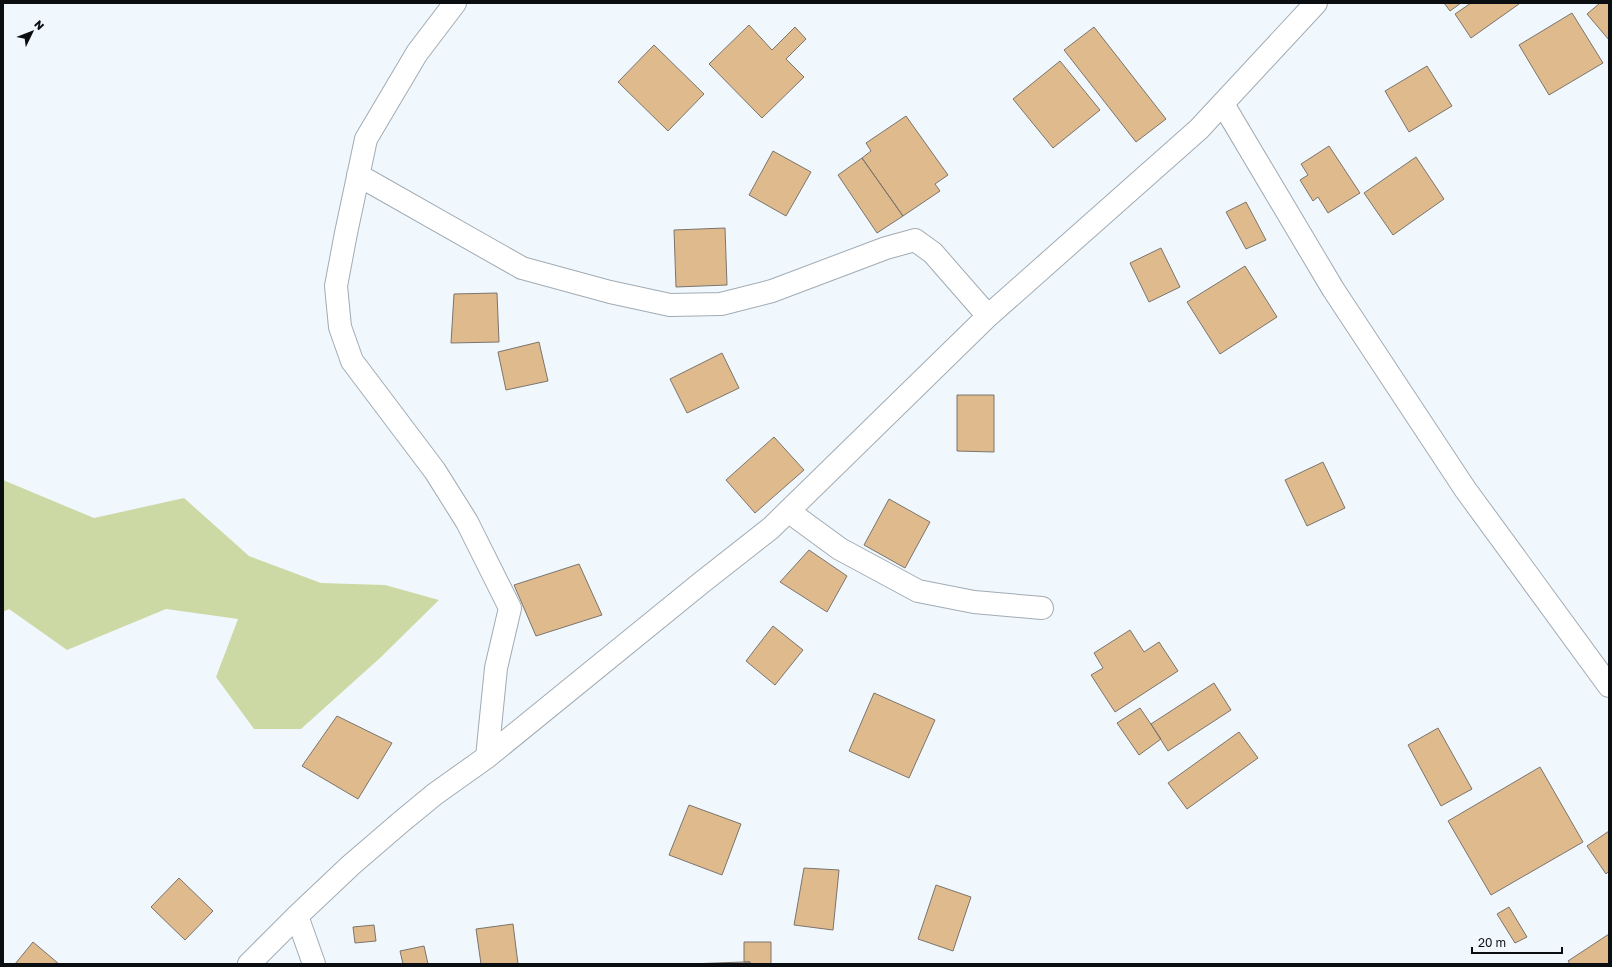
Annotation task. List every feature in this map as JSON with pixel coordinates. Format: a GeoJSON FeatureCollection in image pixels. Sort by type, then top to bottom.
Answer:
{"type":"FeatureCollection","features":[{"type":"Feature","properties":{"kind":"street"},"geometry":{"type":"LineString","coordinates":[[455,3],[417,53],[366,139],[336,286],[340,327],[352,361],[435,471],[467,522],[510,608],[496,668],[487,757]]}},
{"type":"Feature","properties":{"kind":"street"},"geometry":{"type":"LineString","coordinates":[[249,964],[351,865],[430,798],[487,757],[771,528],[988,316],[1199,129],[1316,3]]}},
{"type":"Feature","properties":{"kind":"street"},"geometry":{"type":"LineString","coordinates":[[1223,104],[1346,309],[1465,489],[1609,686]]}},
{"type":"Feature","properties":{"kind":"street"},"geometry":{"type":"LineString","coordinates":[[358,175],[522,268],[610,292],[670,305],[721,304],[772,291],[886,248],[915,240],[933,253],[988,316]]}},
{"type":"Feature","properties":{"kind":"street"},"geometry":{"type":"LineString","coordinates":[[788,511],[840,549],[918,591],[974,602],[1042,608]]}},
{"type":"Feature","properties":{"kind":"street"},"geometry":{"type":"LineString","coordinates":[[297,916],[314,964]]}},
{"type":"Feature","properties":{"kind":"green space"},"geometry":{"type":"Polygon","coordinates":[[[3,480],[94,518],[184,498],[249,556],[321,583],[385,585],[439,600],[380,658],[301,729],[254,729],[216,677],[238,619],[166,609],[67,650],[9,609],[3,612],[3,480]]]}},
{"type":"Feature","properties":{"kind":"building"},"geometry":{"type":"Polygon","coordinates":[[[1444,3],[1461,3],[1450,11],[1444,3]]]}},
{"type":"Feature","properties":{"kind":"building"},"geometry":{"type":"Polygon","coordinates":[[[1471,3],[1519,4],[1471,38],[1455,14],[1471,3]]]}},
{"type":"Feature","properties":{"kind":"building"},"geometry":{"type":"Polygon","coordinates":[[[1600,3],[1609,3],[1609,40],[1587,14],[1600,3]]]}},
{"type":"Feature","properties":{"kind":"building"},"geometry":{"type":"Polygon","coordinates":[[[1572,13],[1603,63],[1549,95],[1519,45],[1572,13]]]}},
{"type":"Feature","properties":{"kind":"building"},"geometry":{"type":"Polygon","coordinates":[[[749,25],[772,50],[795,27],[806,39],[786,59],[804,77],[762,118],[709,64],[749,25]]]}},
{"type":"Feature","properties":{"kind":"building"},"geometry":{"type":"Polygon","coordinates":[[[1094,27],[1166,119],[1136,142],[1064,50],[1094,27]]]}},
{"type":"Feature","properties":{"kind":"building"},"geometry":{"type":"Polygon","coordinates":[[[654,45],[704,94],[668,131],[618,82],[654,45]]]}},
{"type":"Feature","properties":{"kind":"building"},"geometry":{"type":"Polygon","coordinates":[[[1060,61],[1100,110],[1053,148],[1013,99],[1060,61]]]}},
{"type":"Feature","properties":{"kind":"building"},"geometry":{"type":"Polygon","coordinates":[[[1427,66],[1452,106],[1409,132],[1385,91],[1427,66]]]}},
{"type":"Feature","properties":{"kind":"building"},"geometry":{"type":"Polygon","coordinates":[[[906,116],[948,175],[935,184],[940,191],[903,216],[862,158],[871,151],[866,143],[906,116]]]}},
{"type":"Feature","properties":{"kind":"building"},"geometry":{"type":"Polygon","coordinates":[[[1329,146],[1360,193],[1328,213],[1318,197],[1313,201],[1300,180],[1308,175],[1301,164],[1329,146]]]}},
{"type":"Feature","properties":{"kind":"building"},"geometry":{"type":"Polygon","coordinates":[[[773,151],[811,172],[786,216],[749,195],[773,151]]]}},
{"type":"Feature","properties":{"kind":"building"},"geometry":{"type":"Polygon","coordinates":[[[1416,157],[1444,199],[1393,235],[1364,193],[1416,157]]]}},
{"type":"Feature","properties":{"kind":"building"},"geometry":{"type":"Polygon","coordinates":[[[862,158],[903,216],[877,233],[838,175],[862,158]]]}},
{"type":"Feature","properties":{"kind":"building"},"geometry":{"type":"Polygon","coordinates":[[[1246,202],[1266,240],[1246,249],[1226,212],[1246,202]]]}},
{"type":"Feature","properties":{"kind":"building"},"geometry":{"type":"Polygon","coordinates":[[[725,228],[727,285],[676,287],[674,230],[725,228]]]}},
{"type":"Feature","properties":{"kind":"building"},"geometry":{"type":"Polygon","coordinates":[[[1161,248],[1180,287],[1149,302],[1130,263],[1161,248]]]}},
{"type":"Feature","properties":{"kind":"building"},"geometry":{"type":"Polygon","coordinates":[[[1245,266],[1277,317],[1220,354],[1187,302],[1245,266]]]}},
{"type":"Feature","properties":{"kind":"building"},"geometry":{"type":"Polygon","coordinates":[[[497,293],[499,342],[451,343],[454,294],[497,293]]]}},
{"type":"Feature","properties":{"kind":"building"},"geometry":{"type":"Polygon","coordinates":[[[539,342],[548,381],[506,390],[498,352],[539,342]]]}},
{"type":"Feature","properties":{"kind":"building"},"geometry":{"type":"Polygon","coordinates":[[[722,353],[739,388],[687,413],[670,379],[722,353]]]}},
{"type":"Feature","properties":{"kind":"building"},"geometry":{"type":"Polygon","coordinates":[[[957,395],[994,395],[994,452],[957,451],[957,395]]]}},
{"type":"Feature","properties":{"kind":"building"},"geometry":{"type":"Polygon","coordinates":[[[774,437],[804,470],[755,513],[726,480],[774,437]]]}},
{"type":"Feature","properties":{"kind":"building"},"geometry":{"type":"Polygon","coordinates":[[[1323,462],[1345,508],[1307,526],[1285,480],[1323,462]]]}},
{"type":"Feature","properties":{"kind":"building"},"geometry":{"type":"Polygon","coordinates":[[[889,499],[930,522],[905,568],[864,545],[889,499]]]}},
{"type":"Feature","properties":{"kind":"building"},"geometry":{"type":"Polygon","coordinates":[[[809,550],[847,576],[827,612],[780,582],[809,550]]]}},
{"type":"Feature","properties":{"kind":"building"},"geometry":{"type":"Polygon","coordinates":[[[579,564],[602,615],[536,636],[514,585],[579,564]]]}},
{"type":"Feature","properties":{"kind":"building"},"geometry":{"type":"Polygon","coordinates":[[[773,626],[803,650],[775,685],[746,661],[773,626]]]}},
{"type":"Feature","properties":{"kind":"building"},"geometry":{"type":"Polygon","coordinates":[[[1130,630],[1144,652],[1159,642],[1178,671],[1115,712],[1091,675],[1103,668],[1094,653],[1130,630]]]}},
{"type":"Feature","properties":{"kind":"building"},"geometry":{"type":"Polygon","coordinates":[[[1214,683],[1231,710],[1168,751],[1151,724],[1214,683]]]}},
{"type":"Feature","properties":{"kind":"building"},"geometry":{"type":"Polygon","coordinates":[[[874,693],[935,720],[909,778],[849,751],[874,693]]]}},
{"type":"Feature","properties":{"kind":"building"},"geometry":{"type":"Polygon","coordinates":[[[1140,708],[1161,739],[1139,755],[1117,723],[1140,708]]]}},
{"type":"Feature","properties":{"kind":"building"},"geometry":{"type":"Polygon","coordinates":[[[337,716],[392,743],[358,799],[302,766],[337,716]]]}},
{"type":"Feature","properties":{"kind":"building"},"geometry":{"type":"Polygon","coordinates":[[[1438,728],[1472,789],[1441,806],[1408,745],[1438,728]]]}},
{"type":"Feature","properties":{"kind":"building"},"geometry":{"type":"Polygon","coordinates":[[[1239,732],[1258,758],[1187,809],[1168,783],[1239,732]]]}},
{"type":"Feature","properties":{"kind":"building"},"geometry":{"type":"Polygon","coordinates":[[[1540,767],[1583,842],[1491,895],[1448,821],[1540,767]]]}},
{"type":"Feature","properties":{"kind":"building"},"geometry":{"type":"Polygon","coordinates":[[[689,805],[741,824],[722,875],[669,855],[689,805]]]}},
{"type":"Feature","properties":{"kind":"building"},"geometry":{"type":"Polygon","coordinates":[[[1609,831],[1609,871],[1606,874],[1587,846],[1609,831]]]}},
{"type":"Feature","properties":{"kind":"building"},"geometry":{"type":"Polygon","coordinates":[[[804,868],[839,870],[833,930],[794,925],[804,868]]]}},
{"type":"Feature","properties":{"kind":"building"},"geometry":{"type":"Polygon","coordinates":[[[179,878],[213,911],[185,940],[151,907],[179,878]]]}},
{"type":"Feature","properties":{"kind":"building"},"geometry":{"type":"Polygon","coordinates":[[[936,885],[971,897],[953,951],[918,939],[936,885]]]}},
{"type":"Feature","properties":{"kind":"building"},"geometry":{"type":"Polygon","coordinates":[[[1509,907],[1527,937],[1515,943],[1497,914],[1509,907]]]}},
{"type":"Feature","properties":{"kind":"building"},"geometry":{"type":"Polygon","coordinates":[[[513,924],[518,964],[481,964],[476,929],[513,924]]]}},
{"type":"Feature","properties":{"kind":"building"},"geometry":{"type":"Polygon","coordinates":[[[374,925],[376,941],[355,943],[353,927],[374,925]]]}},
{"type":"Feature","properties":{"kind":"building"},"geometry":{"type":"Polygon","coordinates":[[[1609,934],[1609,964],[1570,964],[1568,961],[1609,934]]]}},
{"type":"Feature","properties":{"kind":"building"},"geometry":{"type":"Polygon","coordinates":[[[33,942],[59,964],[15,964],[33,942]]]}},
{"type":"Feature","properties":{"kind":"building"},"geometry":{"type":"Polygon","coordinates":[[[744,942],[771,942],[771,964],[750,964],[750,962],[744,962],[744,942]]]}},
{"type":"Feature","properties":{"kind":"building"},"geometry":{"type":"Polygon","coordinates":[[[424,946],[428,964],[403,964],[400,951],[424,946]]]}},
{"type":"Feature","properties":{"kind":"building"},"geometry":{"type":"Polygon","coordinates":[[[750,962],[750,964],[688,964],[750,962]]]}}]}
